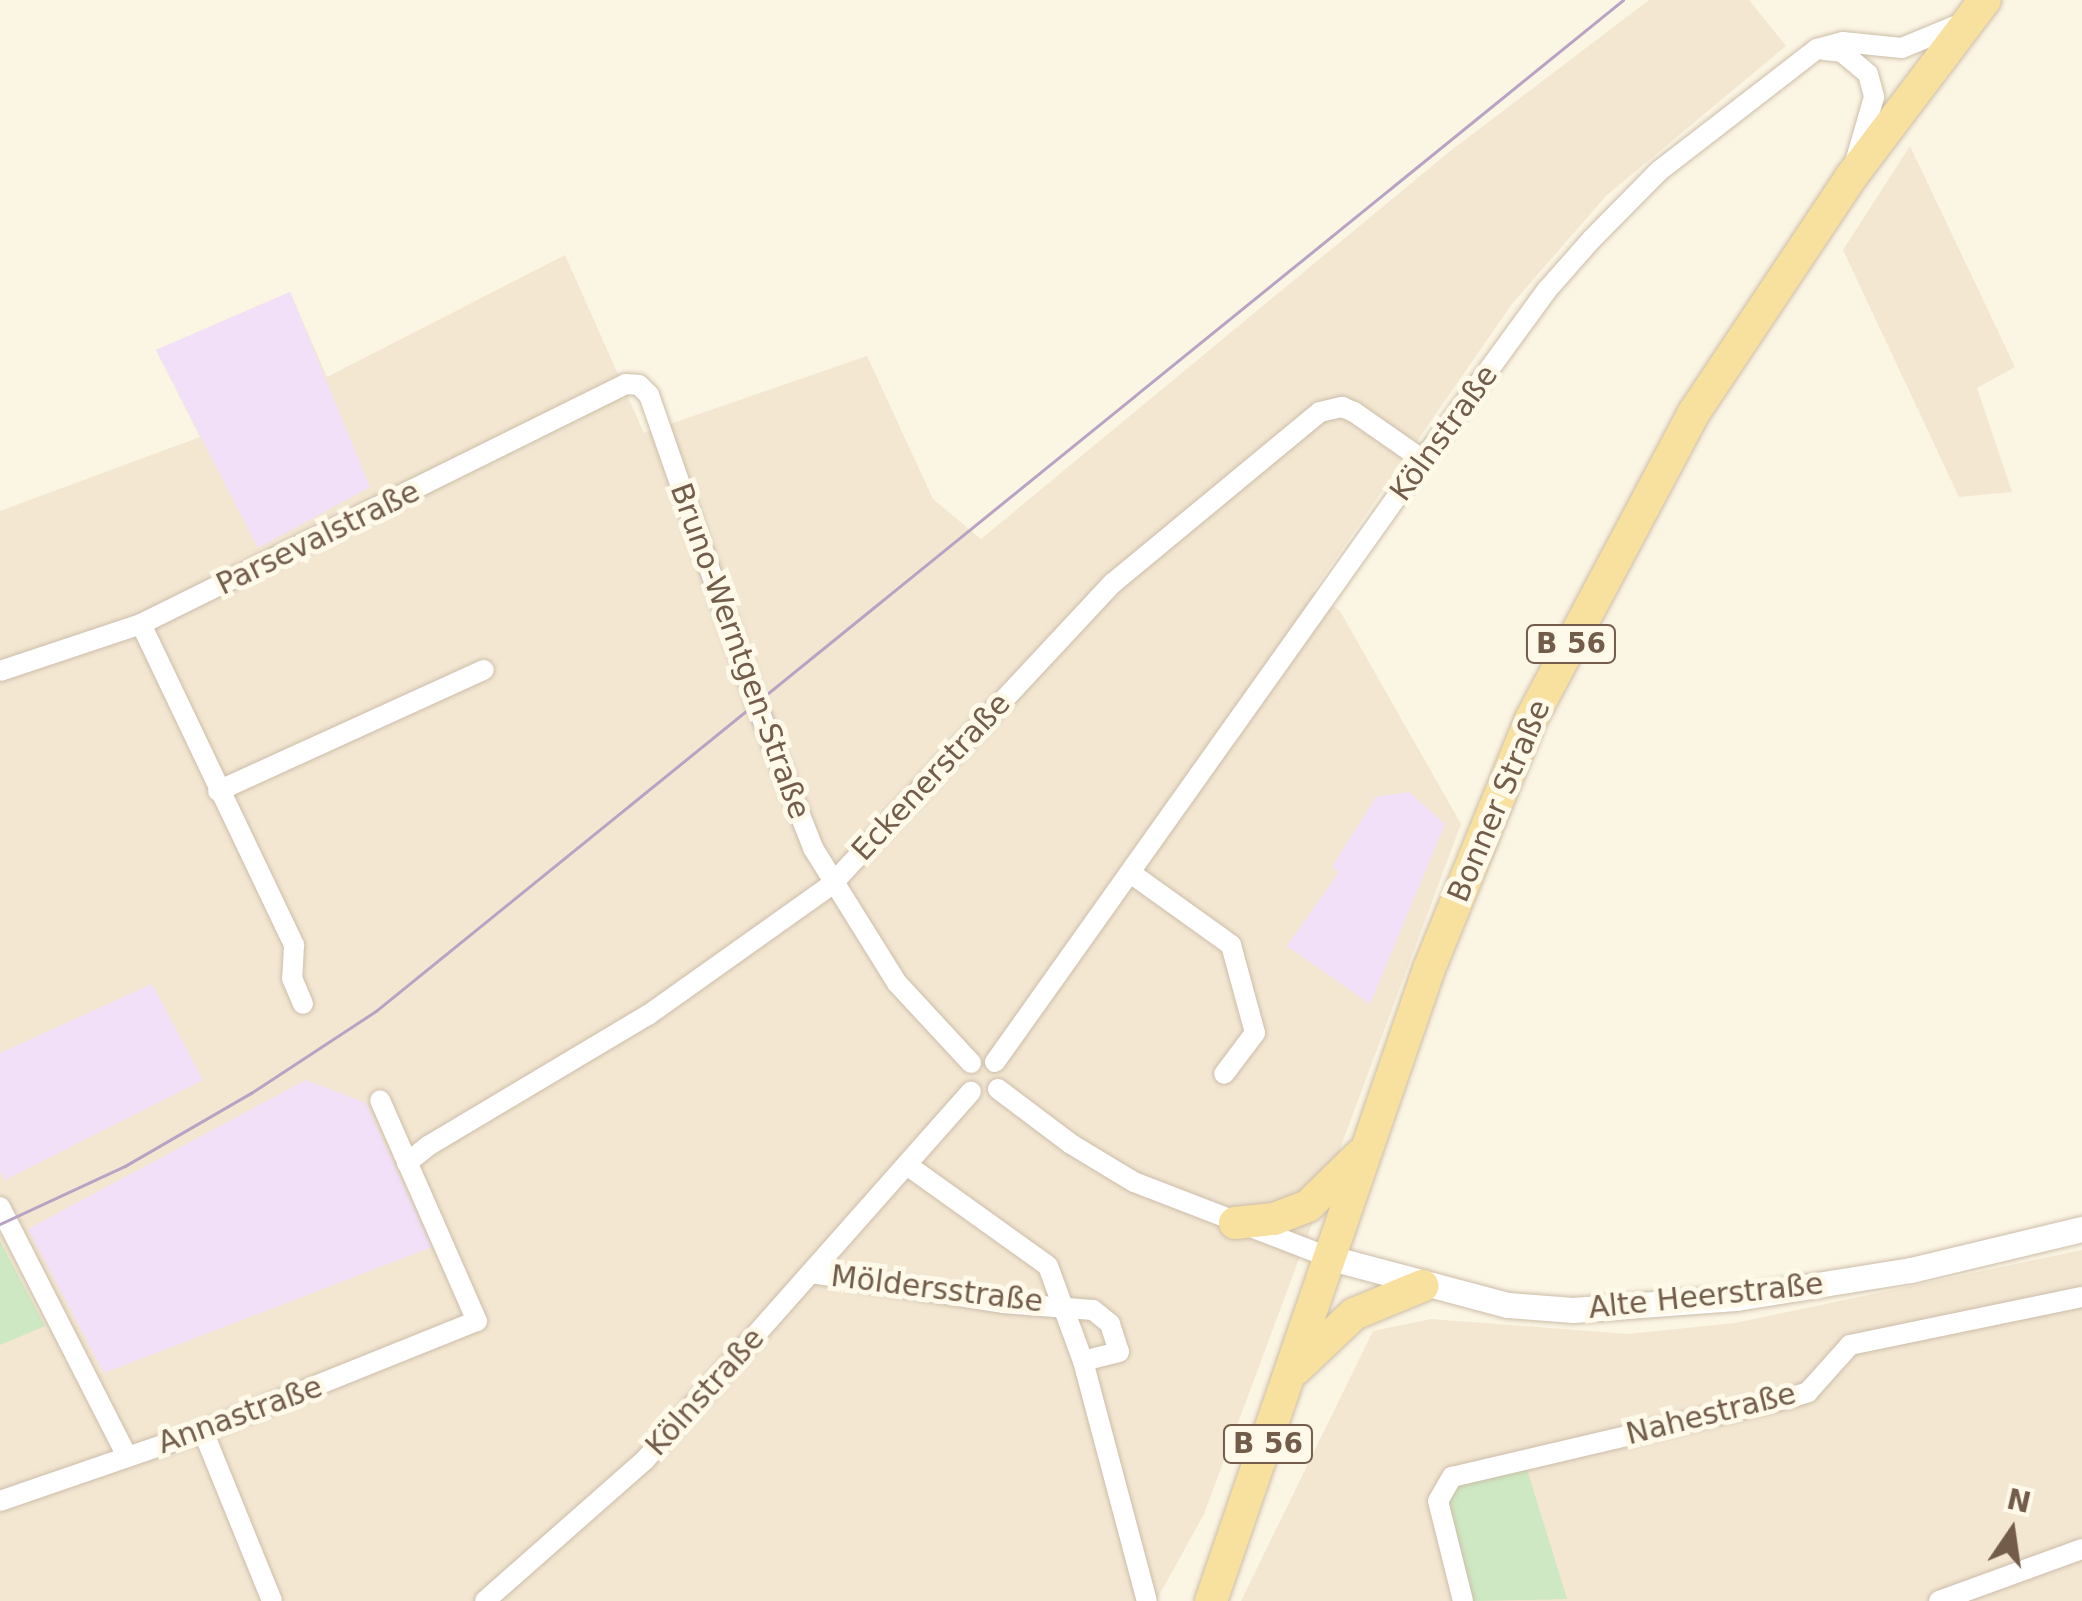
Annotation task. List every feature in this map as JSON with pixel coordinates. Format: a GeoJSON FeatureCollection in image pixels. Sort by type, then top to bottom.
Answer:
{"type":"FeatureCollection","features":[{"type":"Feature","properties":{"kind":"main road","name":"Bonner Straße"},"geometry":{"type":"LineString","coordinates":[[1211,1601],[1244,1517],[1429,969],[1530,721],[1693,414],[1851,177],[1976,10]]}},
{"type":"Feature","properties":{"kind":"main road"},"geometry":{"type":"LineString","coordinates":[[1235,1222],[1274,1220],[1308,1206],[1367,1148]]}},
{"type":"Feature","properties":{"kind":"main road"},"geometry":{"type":"LineString","coordinates":[[1293,1372],[1354,1314],[1422,1286]]}},
{"type":"Feature","properties":{"kind":"main road","name":"Bonner Straße"},"geometry":{"type":"LineString","coordinates":[[1197,1601],[1244,1517]]}},
{"type":"Feature","properties":{"kind":"street"},"geometry":{"type":"LineString","coordinates":[[1817,49],[1842,42],[1902,48],[1976,10]]}},
{"type":"Feature","properties":{"kind":"street"},"geometry":{"type":"LineString","coordinates":[[1817,49],[1842,52],[1868,74],[1874,97],[1851,177]]}},
{"type":"Feature","properties":{"kind":"street","name":"Kölnstraße"},"geometry":{"type":"LineString","coordinates":[[995,1062],[1547,290],[1659,171],[1817,49]]}},
{"type":"Feature","properties":{"kind":"street","name":"Parsevalstraße"},"geometry":{"type":"LineString","coordinates":[[0,671],[141,624],[626,384]]}},
{"type":"Feature","properties":{"kind":"street","name":"Bruno-Werntgen-Straße"},"geometry":{"type":"LineString","coordinates":[[626,384],[639,385],[648,395],[756,703],[812,848],[897,983],[971,1063]]}},
{"type":"Feature","properties":{"kind":"street","name":"Eckenerstraße"},"geometry":{"type":"LineString","coordinates":[[407,1164],[428,1146],[648,1015],[832,884],[1112,583],[1320,412],[1342,407],[1354,412],[1424,460]]}},
{"type":"Feature","properties":{"kind":"street"},"geometry":{"type":"LineString","coordinates":[[141,624],[294,945],[292,978],[303,1004]]}},
{"type":"Feature","properties":{"kind":"street"},"geometry":{"type":"LineString","coordinates":[[218,792],[484,670]]}},
{"type":"Feature","properties":{"kind":"street"},"geometry":{"type":"LineString","coordinates":[[1132,874],[1231,944],[1255,1033],[1224,1074]]}},
{"type":"Feature","properties":{"kind":"street"},"geometry":{"type":"LineString","coordinates":[[983,1058],[995,1062],[1002,1072],[998,1089],[988,1095],[971,1091],[966,1074],[971,1063],[983,1058]]}},
{"type":"Feature","properties":{"kind":"street"},"geometry":{"type":"LineString","coordinates":[[998,1089],[1071,1144],[1134,1182],[1331,1258]]}},
{"type":"Feature","properties":{"kind":"street","name":"Kölnstraße"},"geometry":{"type":"LineString","coordinates":[[485,1601],[646,1460],[971,1091]]}},
{"type":"Feature","properties":{"kind":"street"},"geometry":{"type":"LineString","coordinates":[[380,1100],[407,1164]]}},
{"type":"Feature","properties":{"kind":"street","name":"Annastraße"},"geometry":{"type":"LineString","coordinates":[[0,1501],[203,1431],[477,1321],[407,1164]]}},
{"type":"Feature","properties":{"kind":"street"},"geometry":{"type":"LineString","coordinates":[[907,1165],[1048,1266],[1063,1304]]}},
{"type":"Feature","properties":{"kind":"street"},"geometry":{"type":"LineString","coordinates":[[0,1208],[127,1456]]}},
{"type":"Feature","properties":{"kind":"street","name":"Alte Heerstraße"},"geometry":{"type":"LineString","coordinates":[[1331,1258],[1422,1286],[1508,1305],[1574,1310],[1642,1307],[1912,1270],[2082,1228]]}},
{"type":"Feature","properties":{"kind":"street","name":"Möldersstraße"},"geometry":{"type":"LineString","coordinates":[[812,1273],[1003,1303],[1063,1304],[1093,1310],[1110,1324],[1119,1352],[1082,1361]]}},
{"type":"Feature","properties":{"kind":"street","name":"Nahestraße"},"geometry":{"type":"LineString","coordinates":[[1463,1601],[1438,1500],[1452,1476],[1790,1398],[1808,1392],[1850,1346],[2082,1297]]}},
{"type":"Feature","properties":{"kind":"street","name":"Möldersstraße"},"geometry":{"type":"LineString","coordinates":[[1063,1304],[1148,1601]]}},
{"type":"Feature","properties":{"kind":"street"},"geometry":{"type":"LineString","coordinates":[[203,1431],[272,1601]]}},
{"type":"Feature","properties":{"kind":"street"},"geometry":{"type":"LineString","coordinates":[[1940,1601],[2082,1549]]}},
{"type":"Feature","properties":{"kind":"shaded area"},"geometry":{"type":"Polygon","coordinates":[[[1649,0],[1749,0],[1786,46],[1606,196],[1512,304],[1313,591],[1340,611],[1461,824],[1204,1514],[1156,1601],[0,1601],[0,511],[200,437],[156,350],[290,292],[327,377],[565,255],[644,433],[867,356],[933,499],[981,539],[1449,152],[1649,0]]]}},
{"type":"Feature","properties":{"kind":"shaded area"},"geometry":{"type":"Polygon","coordinates":[[[1910,146],[2015,367],[1977,388],[2012,492],[1959,497],[1843,250],[1910,146]]]}},
{"type":"Feature","properties":{"kind":"shaded area"},"geometry":{"type":"Polygon","coordinates":[[[290,292],[370,487],[258,548],[156,350],[290,292]]]}},
{"type":"Feature","properties":{"kind":"shaded area"},"geometry":{"type":"Polygon","coordinates":[[[1409,792],[1445,824],[1370,1004],[1287,946],[1339,872],[1332,867],[1376,797],[1409,792]]]}},
{"type":"Feature","properties":{"kind":"shaded area"},"geometry":{"type":"Polygon","coordinates":[[[152,984],[203,1080],[5,1180],[0,1171],[0,1053],[152,984]]]}},
{"type":"Feature","properties":{"kind":"shaded area"},"geometry":{"type":"Polygon","coordinates":[[[306,1080],[366,1103],[432,1247],[104,1373],[28,1229],[306,1080]]]}},
{"type":"Feature","properties":{"kind":"shaded area"},"geometry":{"type":"Polygon","coordinates":[[[2082,1250],[2082,1601],[1241,1601],[1373,1331],[1431,1319],[1628,1334],[1735,1323],[2082,1250]]]}},
{"type":"Feature","properties":{"kind":"green space"},"geometry":{"type":"Polygon","coordinates":[[[0,1241],[45,1326],[0,1345],[0,1241]]]}},
{"type":"Feature","properties":{"kind":"green space"},"geometry":{"type":"Polygon","coordinates":[[[1526,1466],[1567,1599],[1473,1601],[1446,1500],[1458,1481],[1526,1466]]]}},
{"type":"Feature","properties":{"kind":"tram line"},"geometry":{"type":"LineString","coordinates":[[0,1224],[125,1166],[251,1093],[376,1011],[1623,0]]}}]}
